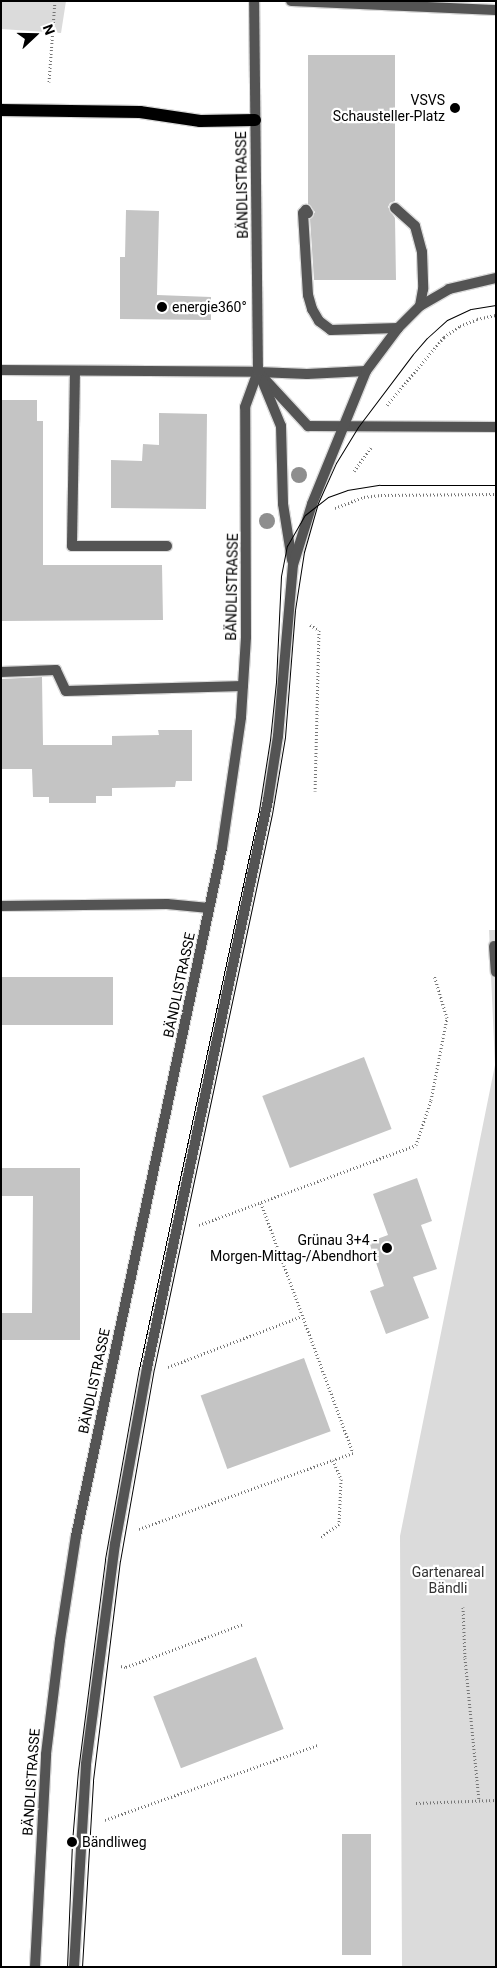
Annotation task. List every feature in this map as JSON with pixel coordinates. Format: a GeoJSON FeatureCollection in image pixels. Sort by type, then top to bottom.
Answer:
{"type":"FeatureCollection","features":[{"type":"Feature","properties":{"kind":"main road"},"geometry":{"type":"LineString","coordinates":[[1,110],[140,112],[200,121],[255,120]]}},
{"type":"Feature","properties":{"kind":"street","name":"BÄNDLISTRASSE"},"geometry":{"type":"LineString","coordinates":[[34,1967],[46,1754],[60,1640],[76,1536],[210,908],[232,787],[243,686],[246,636],[246,407],[258,372],[254,1]]}},
{"type":"Feature","properties":{"kind":"street"},"geometry":{"type":"LineString","coordinates":[[291,1],[496,10]]}},
{"type":"Feature","properties":{"kind":"street"},"geometry":{"type":"LineString","coordinates":[[395,208],[415,226],[422,252],[423,289],[420,306]]}},
{"type":"Feature","properties":{"kind":"street"},"geometry":{"type":"LineString","coordinates":[[308,213],[306,210],[303,213],[308,295],[312,309],[320,321],[331,330],[398,328]]}},
{"type":"Feature","properties":{"kind":"street"},"geometry":{"type":"LineString","coordinates":[[74,1967],[86,1764],[115,1544],[147,1368],[268,800],[278,736],[293,565],[312,504],[366,371],[398,328],[420,306],[448,289],[496,278]]}},
{"type":"Feature","properties":{"kind":"street"},"geometry":{"type":"LineString","coordinates":[[1,370],[307,374],[366,371]]}},
{"type":"Feature","properties":{"kind":"street"},"geometry":{"type":"LineString","coordinates":[[75,371],[72,546],[167,546]]}},
{"type":"Feature","properties":{"kind":"street"},"geometry":{"type":"LineString","coordinates":[[258,372],[308,426],[344,428],[496,426]]}},
{"type":"Feature","properties":{"kind":"street"},"geometry":{"type":"LineString","coordinates":[[258,372],[282,426],[282,504],[293,565]]}},
{"type":"Feature","properties":{"kind":"street"},"geometry":{"type":"LineString","coordinates":[[1,672],[56,670],[66,691],[243,686]]}},
{"type":"Feature","properties":{"kind":"street"},"geometry":{"type":"LineString","coordinates":[[1,906],[168,904],[210,908]]}},
{"type":"Feature","properties":{"kind":"street"},"geometry":{"type":"LineString","coordinates":[[494,946],[496,972]]}},
{"type":"Feature","properties":{"kind":"path"},"geometry":{"type":"LineString","coordinates":[[49,82],[55,1]]}},
{"type":"Feature","properties":{"kind":"path"},"geometry":{"type":"LineString","coordinates":[[387,406],[444,337],[477,319],[496,315]]}},
{"type":"Feature","properties":{"kind":"path"},"geometry":{"type":"LineString","coordinates":[[354,471],[371,447]]}},
{"type":"Feature","properties":{"kind":"path"},"geometry":{"type":"LineString","coordinates":[[332,510],[350,501],[381,495],[496,494]]}},
{"type":"Feature","properties":{"kind":"path"},"geometry":{"type":"LineString","coordinates":[[306,633],[307,624],[319,630],[315,791]]}},
{"type":"Feature","properties":{"kind":"path"},"geometry":{"type":"LineString","coordinates":[[199,1225],[416,1145],[431,1100],[447,1018],[434,975]]}},
{"type":"Feature","properties":{"kind":"path"},"geometry":{"type":"LineString","coordinates":[[138,1520],[136,1530],[353,1453],[260,1203]]}},
{"type":"Feature","properties":{"kind":"path"},"geometry":{"type":"LineString","coordinates":[[197,1234],[201,1217]]}},
{"type":"Feature","properties":{"kind":"path"},"geometry":{"type":"LineString","coordinates":[[168,1367],[302,1316]]}},
{"type":"Feature","properties":{"kind":"path"},"geometry":{"type":"LineString","coordinates":[[166,1377],[170,1358]]}},
{"type":"Feature","properties":{"kind":"path"},"geometry":{"type":"LineString","coordinates":[[320,1538],[339,1524],[341,1479],[333,1460]]}},
{"type":"Feature","properties":{"kind":"path"},"geometry":{"type":"LineString","coordinates":[[463,1606],[465,1658],[479,1800]]}},
{"type":"Feature","properties":{"kind":"path"},"geometry":{"type":"LineString","coordinates":[[117,1666],[126,1667],[243,1624]]}},
{"type":"Feature","properties":{"kind":"path"},"geometry":{"type":"LineString","coordinates":[[103,1811],[102,1820],[109,1820],[318,1745]]}},
{"type":"Feature","properties":{"kind":"path"},"geometry":{"type":"LineString","coordinates":[[416,1803],[496,1800]]}},
{"type":"Feature","properties":{"kind":"green space"},"geometry":{"type":"Polygon","coordinates":[[[1,1],[66,1],[61,33],[1,29],[1,1]]]}},
{"type":"Feature","properties":{"kind":"green space","name":"Gartenareal Bändli"},"geometry":{"type":"Polygon","coordinates":[[[489,930],[496,930],[496,1967],[402,1967],[400,1536],[495,1065],[489,930]]]}},
{"type":"Feature","properties":{"kind":"building"},"geometry":{"type":"Polygon","coordinates":[[[308,55],[395,55],[395,201],[390,203],[388,207],[395,218],[396,280],[314,280],[310,219],[315,212],[308,204],[308,55]]]}},
{"type":"Feature","properties":{"kind":"building"},"geometry":{"type":"Polygon","coordinates":[[[126,210],[159,211],[157,295],[211,297],[211,320],[120,319],[120,257],[125,257],[126,210]]]}},
{"type":"Feature","properties":{"kind":"building"},"geometry":{"type":"Polygon","coordinates":[[[1,400],[37,400],[37,421],[43,421],[43,565],[162,565],[163,620],[1,621],[1,400]]]}},
{"type":"Feature","properties":{"kind":"building"},"geometry":{"type":"Polygon","coordinates":[[[159,413],[207,414],[206,509],[111,508],[111,460],[142,461],[143,444],[159,445],[159,413]]]}},
{"type":"Feature","properties":{"kind":"building"},"geometry":{"type":"Polygon","coordinates":[[[42,677],[43,745],[112,745],[112,736],[159,735],[158,730],[192,730],[192,781],[176,781],[175,787],[112,788],[112,796],[96,796],[96,803],[49,803],[49,797],[33,797],[32,769],[1,769],[1,679],[42,677]]]}},
{"type":"Feature","properties":{"kind":"building"},"geometry":{"type":"Polygon","coordinates":[[[1,977],[113,977],[113,1025],[1,1025],[1,977]]]}},
{"type":"Feature","properties":{"kind":"building"},"geometry":{"type":"Polygon","coordinates":[[[364,1057],[392,1129],[290,1168],[262,1096],[364,1057]]]}},
{"type":"Feature","properties":{"kind":"building"},"geometry":{"type":"Polygon","coordinates":[[[1,1168],[80,1168],[80,1340],[1,1340],[1,1313],[32,1313],[33,1196],[1,1196],[1,1168]]]}},
{"type":"Feature","properties":{"kind":"building"},"geometry":{"type":"Polygon","coordinates":[[[417,1178],[432,1221],[421,1225],[437,1269],[413,1277],[429,1318],[386,1334],[370,1291],[384,1286],[369,1242],[388,1235],[373,1194],[417,1178]]]}},
{"type":"Feature","properties":{"kind":"building"},"geometry":{"type":"Polygon","coordinates":[[[304,1358],[331,1431],[227,1469],[201,1396],[304,1358]]]}},
{"type":"Feature","properties":{"kind":"building"},"geometry":{"type":"Polygon","coordinates":[[[256,1657],[284,1729],[181,1768],[153,1696],[256,1657]]]}},
{"type":"Feature","properties":{"kind":"building"},"geometry":{"type":"Polygon","coordinates":[[[342,1834],[371,1834],[371,1955],[342,1955],[342,1834]]]}},
{"type":"Feature","properties":{"kind":"tram line"},"geometry":{"type":"LineString","coordinates":[[82,1967],[93,1780],[120,1561],[154,1369],[272,814],[285,737],[295,610],[304,552],[318,503],[336,463],[358,427],[413,354],[447,320],[471,309],[496,305]]}},
{"type":"Feature","properties":{"kind":"tram line"},"geometry":{"type":"LineString","coordinates":[[67,1967],[72,1842],[78,1771],[105,1559],[139,1369],[259,810],[270,740],[276,682],[281,576],[287,546],[305,515],[328,497],[347,490],[380,485],[496,485]]}},
{"type":"Feature","properties":{"kind":"place","name":"VSVS Schausteller-Platz"},"geometry":{"type":"Point","coordinates":[455,108]}},
{"type":"Feature","properties":{"kind":"place","name":"energie360°"},"geometry":{"type":"Point","coordinates":[162,307]}},
{"type":"Feature","properties":{"kind":"place","name":"Grünau 3+4 - Morgen-Mittag-/Abendhort"},"geometry":{"type":"Point","coordinates":[387,1248]}},
{"type":"Feature","properties":{"kind":"place","name":"Bändliweg"},"geometry":{"type":"Point","coordinates":[72,1842]}}]}
